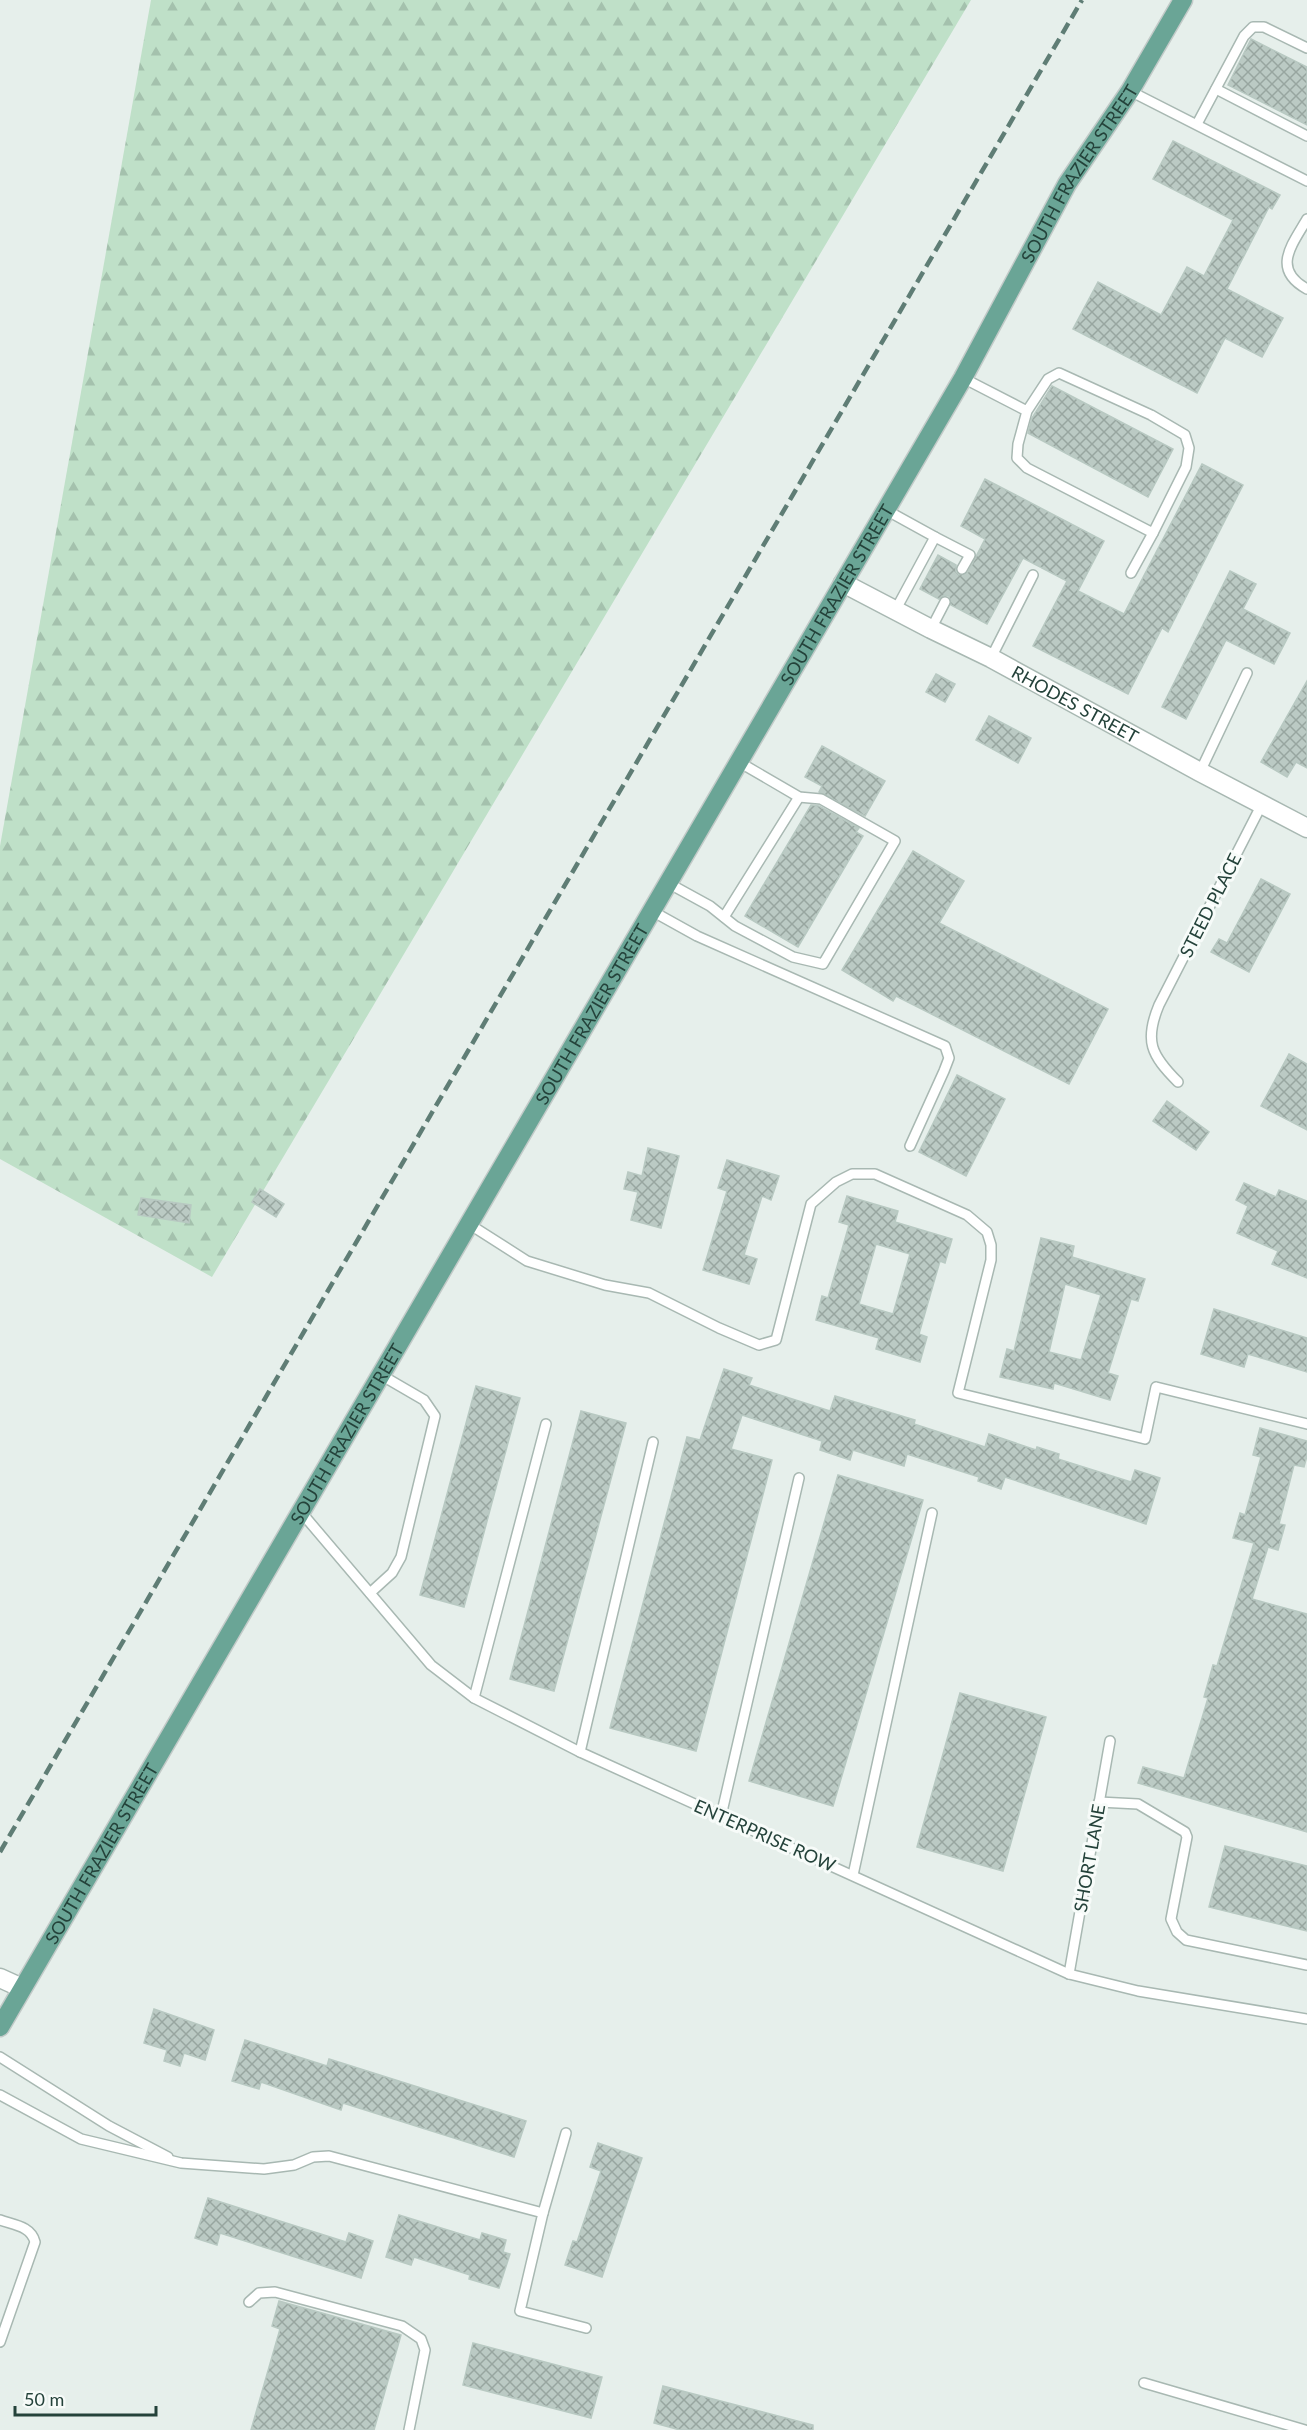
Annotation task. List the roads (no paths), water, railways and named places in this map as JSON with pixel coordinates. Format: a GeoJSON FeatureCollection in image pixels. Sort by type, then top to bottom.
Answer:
{"type":"FeatureCollection","features":[{"type":"Feature","properties":{"kind":"main road","name":"SOUTH FRAZIER STREET"},"geometry":{"type":"LineString","coordinates":[[0,2027],[963,378],[1068,184],[1130,91],[1183,0]]}},
{"type":"Feature","properties":{"kind":"street","name":"RHODES STREET"},"geometry":{"type":"LineString","coordinates":[[843,582],[895,611],[991,658],[1307,828]]}},
{"type":"Feature","properties":{"kind":"street"},"geometry":{"type":"LineString","coordinates":[[0,1978],[22,1988]]}},
{"type":"Feature","properties":{"kind":"lane"},"geometry":{"type":"LineString","coordinates":[[1197,124],[1244,36],[1253,27],[1264,27],[1307,48]]}},
{"type":"Feature","properties":{"kind":"lane"},"geometry":{"type":"LineString","coordinates":[[1216,89],[1307,136]]}},
{"type":"Feature","properties":{"kind":"lane"},"geometry":{"type":"LineString","coordinates":[[1130,91],[1307,181]]}},
{"type":"Feature","properties":{"kind":"lane"},"geometry":{"type":"LineString","coordinates":[[1307,219],[1288,252],[1287,267],[1294,282],[1307,289]]}},
{"type":"Feature","properties":{"kind":"lane"},"geometry":{"type":"LineString","coordinates":[[1131,573],[1153,533],[1186,466],[1190,448],[1185,435],[1150,415],[1059,373],[1048,379],[1027,411],[1018,444],[1017,458],[1027,468],[1153,533]]}},
{"type":"Feature","properties":{"kind":"lane"},"geometry":{"type":"LineString","coordinates":[[963,378],[1027,411]]}},
{"type":"Feature","properties":{"kind":"lane"},"geometry":{"type":"LineString","coordinates":[[886,510],[969,555],[962,568]]}},
{"type":"Feature","properties":{"kind":"lane"},"geometry":{"type":"LineString","coordinates":[[895,611],[935,537]]}},
{"type":"Feature","properties":{"kind":"lane"},"geometry":{"type":"LineString","coordinates":[[991,658],[1033,575]]}},
{"type":"Feature","properties":{"kind":"lane"},"geometry":{"type":"LineString","coordinates":[[931,629],[945,602]]}},
{"type":"Feature","properties":{"kind":"lane"},"geometry":{"type":"LineString","coordinates":[[1200,772],[1247,673]]}},
{"type":"Feature","properties":{"kind":"lane"},"geometry":{"type":"LineString","coordinates":[[668,883],[710,906],[735,926],[793,957],[823,964],[895,841],[822,799],[799,797],[739,762]]}},
{"type":"Feature","properties":{"kind":"lane"},"geometry":{"type":"LineString","coordinates":[[724,917],[799,797]]}},
{"type":"Feature","properties":{"kind":"lane","name":"STEED PLACE"},"geometry":{"type":"LineString","coordinates":[[1178,1082],[1162,1065],[1150,1043],[1150,1025],[1262,804]]}},
{"type":"Feature","properties":{"kind":"lane"},"geometry":{"type":"LineString","coordinates":[[652,911],[697,936],[945,1046],[949,1058],[910,1146]]}},
{"type":"Feature","properties":{"kind":"lane"},"geometry":{"type":"LineString","coordinates":[[469,1224],[527,1260],[605,1285],[650,1293],[719,1328],[759,1345],[776,1340],[812,1204],[836,1182],[852,1174],[875,1174],[951,1206],[978,1222],[987,1232],[991,1245],[991,1260],[958,1393],[1144,1439],[1156,1387],[1307,1424]]}},
{"type":"Feature","properties":{"kind":"lane"},"geometry":{"type":"LineString","coordinates":[[370,1593],[392,1573],[400,1557],[435,1416],[424,1400],[381,1375]]}},
{"type":"Feature","properties":{"kind":"lane"},"geometry":{"type":"LineString","coordinates":[[474,1698],[546,1424]]}},
{"type":"Feature","properties":{"kind":"lane"},"geometry":{"type":"LineString","coordinates":[[580,1752],[653,1443]]}},
{"type":"Feature","properties":{"kind":"lane"},"geometry":{"type":"LineString","coordinates":[[722,1816],[799,1478]]}},
{"type":"Feature","properties":{"kind":"lane","name":"ENTERPRISE ROW"},"geometry":{"type":"LineString","coordinates":[[301,1512],[431,1665],[474,1698],[580,1752],[1069,1974],[1138,1991],[1307,2019]]}},
{"type":"Feature","properties":{"kind":"lane"},"geometry":{"type":"LineString","coordinates":[[853,1875],[933,1513]]}},
{"type":"Feature","properties":{"kind":"lane","name":"SHORT LANE"},"geometry":{"type":"LineString","coordinates":[[1069,1974],[1110,1742]]}},
{"type":"Feature","properties":{"kind":"lane"},"geometry":{"type":"LineString","coordinates":[[1099,1802],[1138,1804],[1185,1832],[1187,1838],[1171,1919],[1177,1932],[1186,1940],[1307,1965]]}},
{"type":"Feature","properties":{"kind":"lane"},"geometry":{"type":"LineString","coordinates":[[0,2057],[109,2126],[181,2163]]}},
{"type":"Feature","properties":{"kind":"lane"},"geometry":{"type":"LineString","coordinates":[[0,2095],[81,2139],[181,2163],[264,2169],[294,2165],[314,2157],[329,2156],[543,2213]]}},
{"type":"Feature","properties":{"kind":"lane"},"geometry":{"type":"LineString","coordinates":[[566,2133],[543,2213],[520,2311],[586,2328]]}},
{"type":"Feature","properties":{"kind":"lane"},"geometry":{"type":"LineString","coordinates":[[0,2220],[27,2229],[35,2242],[0,2342]]}},
{"type":"Feature","properties":{"kind":"lane"},"geometry":{"type":"LineString","coordinates":[[249,2302],[259,2293],[275,2292],[391,2322],[421,2339],[426,2350],[409,2430]]}},
{"type":"Feature","properties":{"kind":"lane"},"geometry":{"type":"LineString","coordinates":[[1144,2383],[1305,2430]]}},
{"type":"Feature","properties":{"kind":"railway"},"geometry":{"type":"LineString","coordinates":[[0,1852],[1082,0]]}}]}
